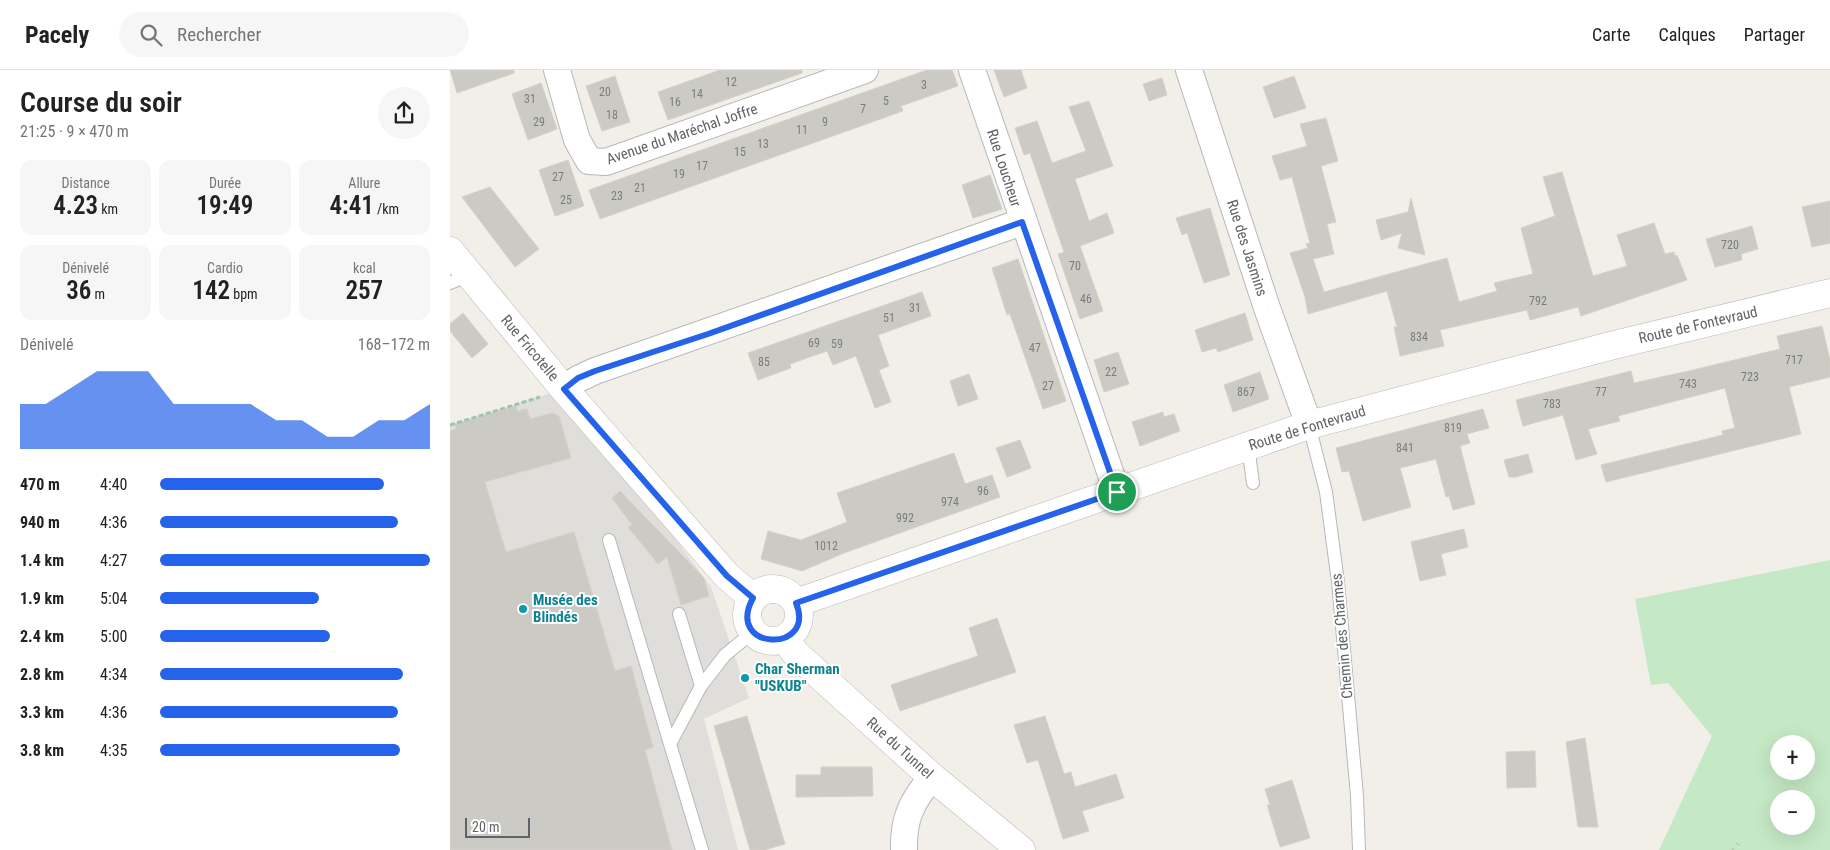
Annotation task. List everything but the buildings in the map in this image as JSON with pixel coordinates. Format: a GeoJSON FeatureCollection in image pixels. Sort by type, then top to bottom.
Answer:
{"type":"FeatureCollection","features":[{"type":"Feature","properties":{"kind":"street","name":"Avenue du Maréchal Joffre"},"geometry":{"type":"LineString","coordinates":[[557,70],[577,140],[589,161],[606,162],[864,70]]}},
{"type":"Feature","properties":{"kind":"street","name":"Rue Loucheur"},"geometry":{"type":"LineString","coordinates":[[972,70],[1022,222],[1117,492]]}},
{"type":"Feature","properties":{"kind":"street","name":"Rue des Jasmins"},"geometry":{"type":"LineString","coordinates":[[1189,70],[1267,308],[1309,425]]}},
{"type":"Feature","properties":{"kind":"street"},"geometry":{"type":"LineString","coordinates":[[564,389],[578,378],[595,371],[708,334],[1022,222]]}},
{"type":"Feature","properties":{"kind":"street","name":"Rue Fricotelle"},"geometry":{"type":"LineString","coordinates":[[450,251],[460,279],[564,389],[727,576],[753,598]]}},
{"type":"Feature","properties":{"kind":"street","name":"Route de Fontevraud"},"geometry":{"type":"LineString","coordinates":[[796,603],[1309,425],[1614,345],[1830,293]]}},
{"type":"Feature","properties":{"kind":"street"},"geometry":{"type":"LineString","coordinates":[[776,589],[791,596],[796,603],[799,610],[797,625],[785,639],[766,640],[753,632],[748,624],[748,606],[753,598],[767,590],[776,589]]}},
{"type":"Feature","properties":{"kind":"street","name":"Rue du Tunnel"},"geometry":{"type":"LineString","coordinates":[[785,639],[796,654],[932,777],[1021,850]]}},
{"type":"Feature","properties":{"kind":"street"},"geometry":{"type":"LineString","coordinates":[[904,850],[907,813],[921,790],[932,777]]}},
{"type":"Feature","properties":{"kind":"lane","name":"Chemin des Charmes"},"geometry":{"type":"LineString","coordinates":[[1309,425],[1326,492],[1338,582],[1357,796],[1359,850]]}},
{"type":"Feature","properties":{"kind":"lane"},"geometry":{"type":"LineString","coordinates":[[1248,446],[1253,483]]}},
{"type":"Feature","properties":{"kind":"lane"},"geometry":{"type":"LineString","coordinates":[[609,540],[702,850]]}},
{"type":"Feature","properties":{"kind":"lane"},"geometry":{"type":"LineString","coordinates":[[678,614],[701,686]]}},
{"type":"Feature","properties":{"kind":"lane"},"geometry":{"type":"LineString","coordinates":[[670,744],[701,686],[725,655],[753,632]]}},
{"type":"Feature","properties":{"kind":"path"},"geometry":{"type":"LineString","coordinates":[[450,425],[564,389]]}},
{"type":"Feature","properties":{"kind":"shaded area"},"geometry":{"type":"Polygon","coordinates":[[[564,389],[711,587],[749,698],[704,719],[738,850],[450,850],[450,425],[564,389]]]}},
{"type":"Feature","properties":{"kind":"green space"},"geometry":{"type":"Polygon","coordinates":[[[1830,560],[1830,850],[1659,850],[1712,736],[1668,683],[1651,685],[1635,599],[1830,560]]]}},
{"type":"Feature","properties":{"kind":"railway"},"geometry":{"type":"LineString","coordinates":[[1733,850],[1738,844]]}},
{"type":"Feature","properties":{"kind":"place","name":"Musée des Blindés"},"geometry":{"type":"Point","coordinates":[523,609]}},
{"type":"Feature","properties":{"kind":"place","name":"Char Sherman \"USKUB\""},"geometry":{"type":"Point","coordinates":[745,678]}},
{"type":"Feature","properties":{"kind":"route"},"geometry":{"type":"LineString","coordinates":[[1022,222],[1117,492],[796,603],[799,617],[793,631],[785,639],[766,640],[753,632],[748,624],[748,606],[753,598],[727,576],[564,389],[578,378],[595,371],[708,334],[1022,222]]}}]}
